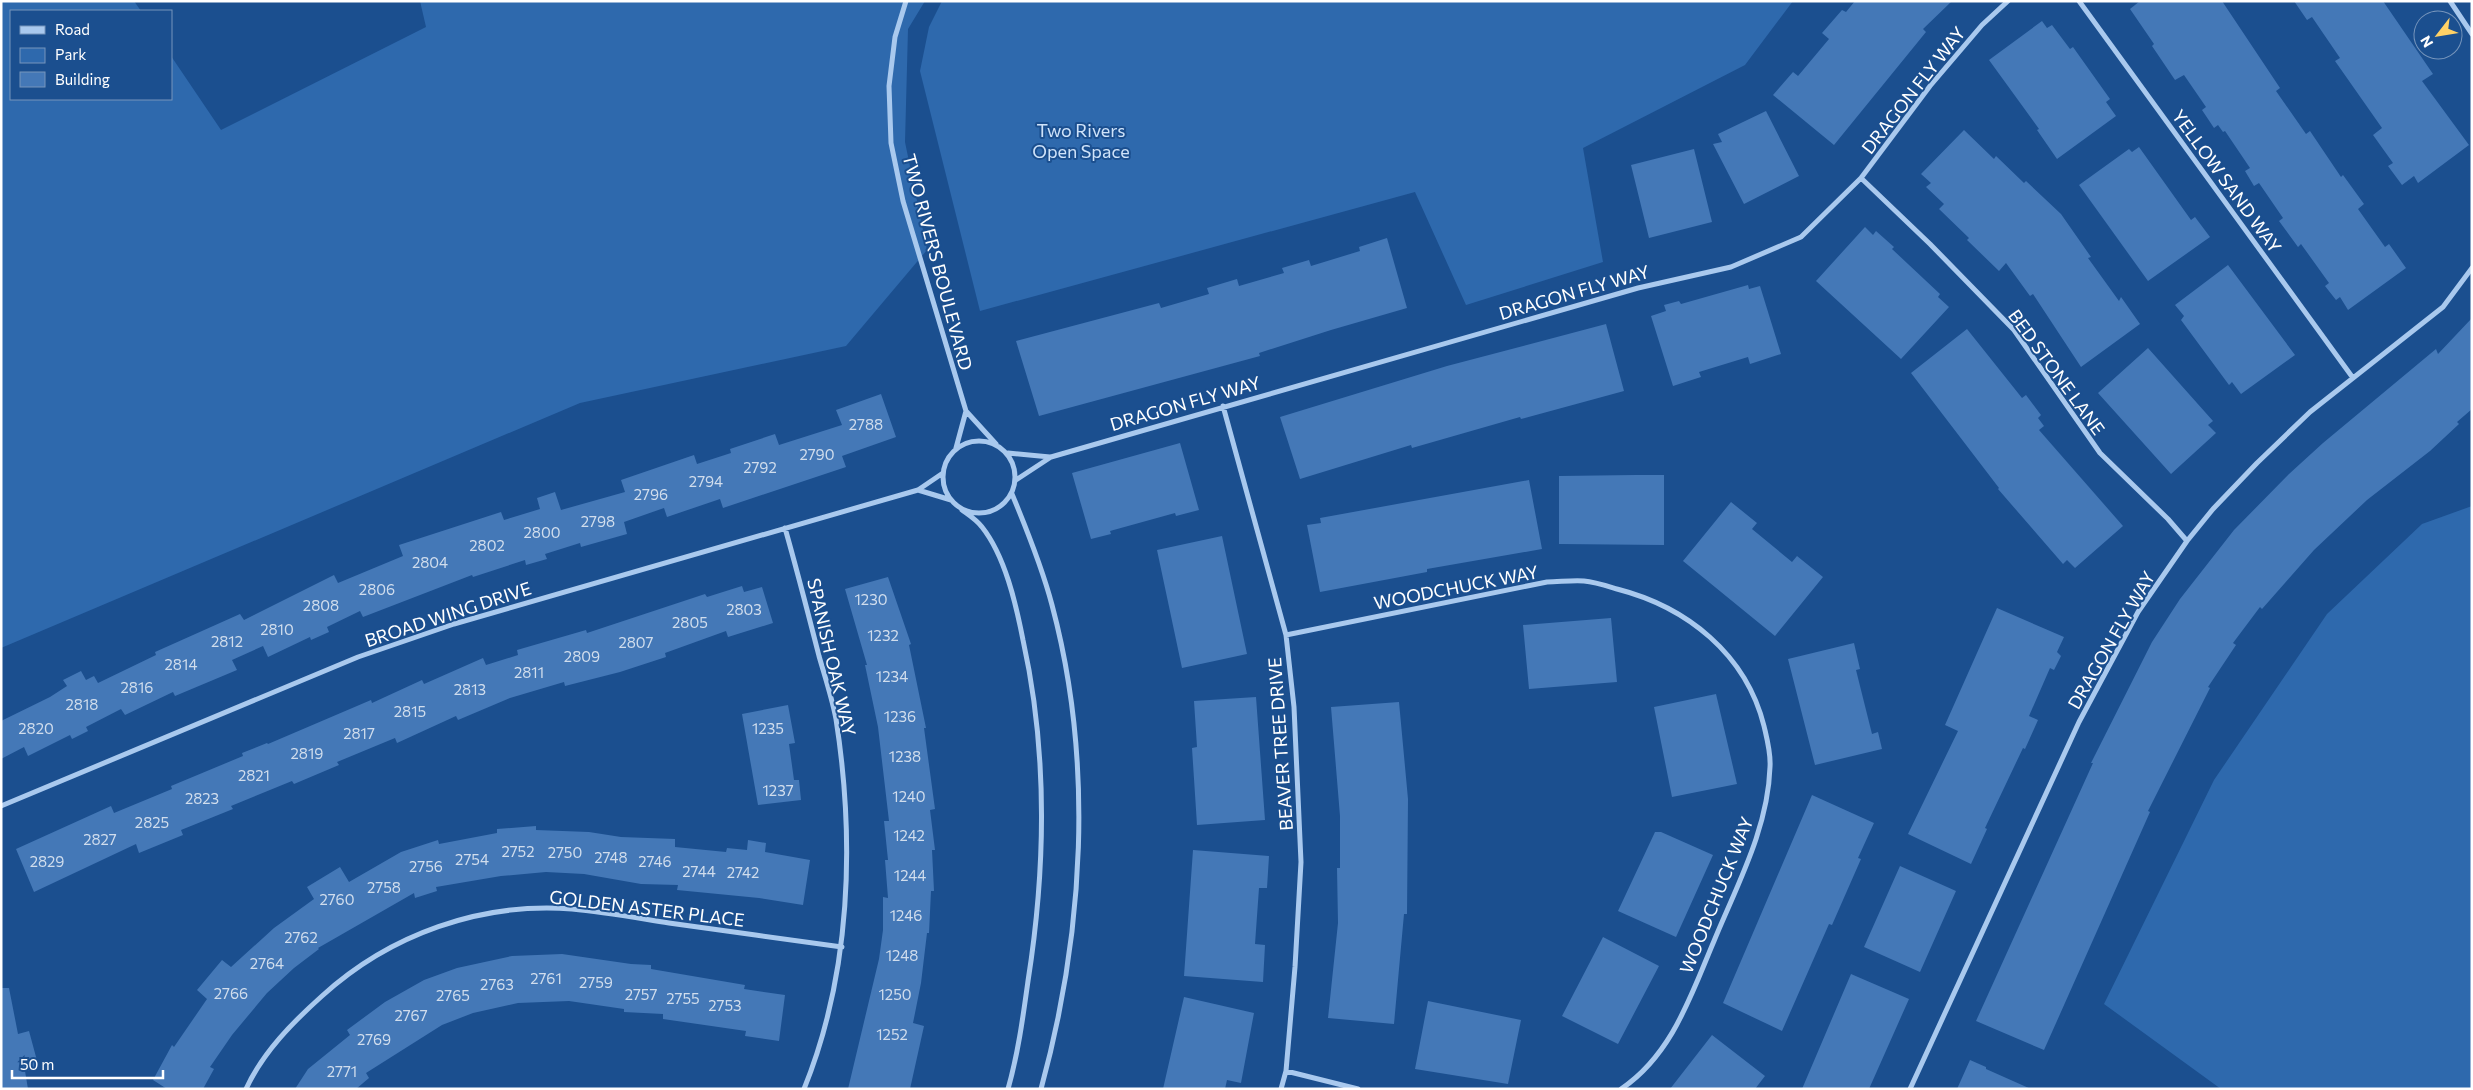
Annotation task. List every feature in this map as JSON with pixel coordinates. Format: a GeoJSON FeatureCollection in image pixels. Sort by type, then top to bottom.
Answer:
{"type":"FeatureCollection","features":[{"type":"Feature","properties":{"kind":"street","name":"TWO RIVERS BOULEVARD"},"geometry":{"type":"LineString","coordinates":[[906,1],[895,36],[889,86],[892,143],[904,201],[966,411],[996,444],[1008,453]]}},
{"type":"Feature","properties":{"kind":"street","name":"DRAGON FLY WAY"},"geometry":{"type":"LineString","coordinates":[[1016,480],[1051,457],[1638,288],[1731,267],[1801,237],[1861,178],[1930,86],[1956,59],[1982,25],[2008,1]]}},
{"type":"Feature","properties":{"kind":"street","name":"YELLOW SAND WAY"},"geometry":{"type":"LineString","coordinates":[[2079,1],[2353,378]]}},
{"type":"Feature","properties":{"kind":"street"},"geometry":{"type":"LineString","coordinates":[[2450,1],[2472,34]]}},
{"type":"Feature","properties":{"kind":"street","name":"BED STONE LANE"},"geometry":{"type":"LineString","coordinates":[[1861,178],[1930,244],[2014,330],[2100,453],[2168,519],[2187,541]]}},
{"type":"Feature","properties":{"kind":"street","name":"DRAGON FLY WAY"},"geometry":{"type":"LineString","coordinates":[[1910,1089],[2079,722],[2138,612],[2187,541],[2213,509],[2256,463],[2310,412],[2443,307],[2472,268]]}},
{"type":"Feature","properties":{"kind":"street","name":"BEAVER TREE DRIVE"},"geometry":{"type":"LineString","coordinates":[[1223,406],[1286,635],[1294,708],[1301,862],[1295,967],[1286,1071],[1281,1089]]}},
{"type":"Feature","properties":{"kind":"street"},"geometry":{"type":"LineString","coordinates":[[956,448],[966,411]]}},
{"type":"Feature","properties":{"kind":"street"},"geometry":{"type":"LineString","coordinates":[[996,444],[983,440],[968,442],[956,448],[947,459],[943,474],[944,488],[951,500],[981,525],[994,545],[1017,609],[1033,683],[1040,751],[1041,885],[1024,1008],[1008,1089]]}},
{"type":"Feature","properties":{"kind":"street"},"geometry":{"type":"LineString","coordinates":[[962,510],[976,514],[990,512],[1003,505],[1012,494],[1016,480],[1015,466],[1008,453]]}},
{"type":"Feature","properties":{"kind":"street","name":"DRAGON FLY WAY"},"geometry":{"type":"LineString","coordinates":[[1008,453],[1051,457]]}},
{"type":"Feature","properties":{"kind":"street","name":"BROAD WING DRIVE"},"geometry":{"type":"LineString","coordinates":[[1,806],[358,657],[454,624],[918,490],[943,474]]}},
{"type":"Feature","properties":{"kind":"street"},"geometry":{"type":"LineString","coordinates":[[918,490],[951,500]]}},
{"type":"Feature","properties":{"kind":"street"},"geometry":{"type":"LineString","coordinates":[[1012,494],[1052,604],[1068,678],[1076,743],[1080,822],[1076,887],[1058,1012],[1041,1089]]}},
{"type":"Feature","properties":{"kind":"street","name":"SPANISH OAK WAY"},"geometry":{"type":"LineString","coordinates":[[786,528],[835,717],[843,780],[846,855],[842,947],[830,1005],[804,1089]]}},
{"type":"Feature","properties":{"kind":"street","name":"WOODCHUCK WAY"},"geometry":{"type":"LineString","coordinates":[[1286,635],[1547,582],[1586,581],[1631,593],[1672,609],[1699,626],[1730,658],[1754,694],[1767,740],[1770,765],[1767,797],[1759,833],[1682,1017],[1650,1064],[1621,1089]]}},
{"type":"Feature","properties":{"kind":"street","name":"GOLDEN ASTER PLACE"},"geometry":{"type":"LineString","coordinates":[[246,1089],[274,1044],[337,982],[375,955],[419,934],[473,915],[518,908],[572,909],[842,947]]}},
{"type":"Feature","properties":{"kind":"street"},"geometry":{"type":"LineString","coordinates":[[1286,1071],[1358,1089]]}},
{"type":"Feature","properties":{"kind":"green space"},"geometry":{"type":"Polygon","coordinates":[[[1,1],[134,1],[140,10],[10,10],[10,100],[172,100],[172,57],[221,130],[426,27],[420,1],[925,1],[908,29],[905,142],[927,250],[846,346],[580,403],[1,648],[1,1]]]}},
{"type":"Feature","properties":{"kind":"green space","name":"Two Rivers Open Space"},"geometry":{"type":"Polygon","coordinates":[[[942,1],[1793,1],[1745,65],[1583,148],[1603,262],[1466,305],[1415,192],[980,311],[920,71],[929,27],[942,1]]]}},
{"type":"Feature","properties":{"kind":"green space"},"geometry":{"type":"Polygon","coordinates":[[[2472,506],[2472,1089],[2221,1089],[2104,1004],[2214,780],[2327,614],[2422,524],[2472,506]]]}},
{"type":"Feature","properties":{"kind":"building"},"geometry":{"type":"Polygon","coordinates":[[[1855,1],[1952,1],[1923,29],[1926,32],[1834,145],[1773,95],[1793,72],[1798,76],[1829,39],[1822,33],[1842,10],[1846,12],[1855,1]]]}},
{"type":"Feature","properties":{"kind":"building"},"geometry":{"type":"Polygon","coordinates":[[[2140,1],[2222,1],[2280,88],[2276,91],[2306,134],[2310,131],[2341,177],[2343,175],[2364,204],[2358,209],[2385,247],[2389,244],[2406,268],[2348,310],[2340,297],[2336,300],[2325,286],[2329,283],[2301,244],[2298,247],[2279,221],[2283,218],[2259,183],[2254,186],[2245,171],[2250,168],[2225,131],[2223,132],[2218,125],[2214,128],[2202,110],[2206,107],[2184,75],[2175,80],[2152,46],[2154,44],[2130,9],[2140,1]]]}},
{"type":"Feature","properties":{"kind":"building"},"geometry":{"type":"Polygon","coordinates":[[[2294,1],[2383,1],[2413,45],[2413,60],[2423,60],[2433,74],[2422,81],[2469,145],[2418,183],[2414,176],[2402,185],[2388,166],[2393,163],[2373,135],[2382,128],[2335,61],[2340,58],[2312,17],[2307,20],[2294,1]]]}},
{"type":"Feature","properties":{"kind":"building"},"geometry":{"type":"Polygon","coordinates":[[[2042,21],[2047,28],[2052,25],[2070,49],[2073,47],[2110,99],[2106,102],[2116,116],[2057,159],[2037,130],[2039,129],[1989,60],[2042,21]]]}},
{"type":"Feature","properties":{"kind":"building"},"geometry":{"type":"Polygon","coordinates":[[[1766,111],[1799,176],[1744,204],[1713,144],[1722,142],[1718,134],[1766,111]]]}},
{"type":"Feature","properties":{"kind":"building"},"geometry":{"type":"Polygon","coordinates":[[[1964,130],[1994,159],[1996,156],[2024,183],[2026,181],[2061,214],[2091,257],[2088,258],[2119,301],[2121,297],[2140,324],[2081,367],[2033,294],[2030,296],[2006,263],[1999,271],[1967,240],[1969,238],[1939,209],[1944,204],[1926,187],[1931,183],[1921,174],[1964,130]]]}},
{"type":"Feature","properties":{"kind":"building"},"geometry":{"type":"Polygon","coordinates":[[[2139,147],[2191,220],[2195,217],[2210,237],[2148,281],[2079,185],[2129,149],[2132,152],[2139,147]]]}},
{"type":"Feature","properties":{"kind":"building"},"geometry":{"type":"Polygon","coordinates":[[[1694,149],[1712,222],[1649,238],[1631,165],[1694,149]]]}},
{"type":"Feature","properties":{"kind":"building"},"geometry":{"type":"Polygon","coordinates":[[[1865,227],[1873,235],[1876,231],[1894,247],[1892,249],[1940,294],[1938,297],[1949,307],[1901,359],[1816,281],[1865,227]]]}},
{"type":"Feature","properties":{"kind":"building"},"geometry":{"type":"Polygon","coordinates":[[[1387,238],[1407,308],[1259,353],[1260,356],[1039,416],[1016,341],[1159,303],[1161,308],[1209,294],[1207,288],[1237,279],[1239,286],[1284,273],[1282,268],[1309,260],[1311,266],[1360,251],[1359,247],[1387,238]]]}},
{"type":"Feature","properties":{"kind":"building"},"geometry":{"type":"Polygon","coordinates":[[[2228,265],[2295,355],[2241,394],[2232,382],[2229,385],[2181,320],[2184,316],[2175,305],[2228,265]]]}},
{"type":"Feature","properties":{"kind":"building"},"geometry":{"type":"Polygon","coordinates":[[[1748,285],[1749,289],[1760,286],[1781,354],[1750,364],[1748,357],[1699,372],[1701,377],[1673,386],[1651,316],[1666,311],[1664,305],[1679,301],[1681,304],[1748,285]]]}},
{"type":"Feature","properties":{"kind":"building"},"geometry":{"type":"Polygon","coordinates":[[[2472,318],[2472,409],[2430,451],[2367,500],[2314,550],[2262,609],[2260,607],[2233,643],[2236,645],[2208,687],[2210,688],[2148,811],[2150,812],[2044,1050],[1976,1021],[2093,763],[2091,763],[2152,642],[2180,599],[2234,530],[2289,474],[2323,443],[2436,349],[2438,354],[2472,318]]]}},
{"type":"Feature","properties":{"kind":"building"},"geometry":{"type":"Polygon","coordinates":[[[1606,324],[1624,391],[1521,419],[1520,417],[1412,448],[1411,445],[1300,479],[1280,417],[1447,366],[1606,324]]]}},
{"type":"Feature","properties":{"kind":"building"},"geometry":{"type":"Polygon","coordinates":[[[1967,329],[2022,398],[2026,395],[2041,415],[2038,418],[2044,426],[2039,430],[2123,526],[2075,568],[2067,560],[2063,564],[1998,489],[1911,373],[1967,329]]]}},
{"type":"Feature","properties":{"kind":"building"},"geometry":{"type":"Polygon","coordinates":[[[2148,348],[2213,421],[2208,425],[2216,433],[2171,474],[2098,393],[2148,348]]]}},
{"type":"Feature","properties":{"kind":"building"},"geometry":{"type":"Polygon","coordinates":[[[881,394],[896,437],[842,456],[846,467],[723,508],[720,499],[667,517],[664,508],[624,522],[627,534],[581,547],[580,543],[545,554],[547,559],[526,565],[525,560],[473,577],[472,575],[363,617],[360,611],[327,627],[329,632],[311,640],[310,637],[268,657],[263,646],[232,660],[237,670],[175,696],[173,692],[125,715],[121,709],[86,727],[88,731],[72,739],[70,735],[28,756],[24,747],[1,759],[1,721],[50,697],[67,686],[63,680],[81,671],[86,680],[94,676],[98,683],[156,655],[155,652],[240,614],[244,620],[334,575],[338,583],[403,556],[399,545],[501,512],[504,520],[540,509],[537,498],[555,492],[561,510],[625,492],[621,480],[694,455],[697,464],[731,453],[730,449],[775,434],[779,445],[842,425],[836,410],[881,394]]]}},
{"type":"Feature","properties":{"kind":"building"},"geometry":{"type":"Polygon","coordinates":[[[1180,443],[1199,510],[1176,516],[1175,513],[1110,531],[1111,534],[1091,539],[1072,473],[1180,443]]]}},
{"type":"Feature","properties":{"kind":"building"},"geometry":{"type":"Polygon","coordinates":[[[1664,475],[1664,545],[1559,544],[1559,476],[1664,475]]]}},
{"type":"Feature","properties":{"kind":"building"},"geometry":{"type":"Polygon","coordinates":[[[1529,480],[1542,549],[1427,569],[1427,572],[1320,592],[1307,525],[1321,523],[1320,518],[1529,480]]]}},
{"type":"Feature","properties":{"kind":"building"},"geometry":{"type":"Polygon","coordinates":[[[1731,502],[1757,523],[1752,529],[1792,562],[1797,556],[1823,577],[1775,636],[1683,561],[1731,502]]]}},
{"type":"Feature","properties":{"kind":"building"},"geometry":{"type":"Polygon","coordinates":[[[1222,536],[1247,654],[1182,668],[1157,550],[1222,536]]]}},
{"type":"Feature","properties":{"kind":"building"},"geometry":{"type":"Polygon","coordinates":[[[888,577],[911,644],[909,645],[926,728],[924,728],[935,809],[930,810],[935,850],[932,850],[934,891],[931,891],[929,933],[927,933],[921,983],[913,1023],[924,1026],[910,1089],[848,1089],[879,959],[883,930],[883,897],[888,898],[885,860],[888,860],[884,821],[889,821],[878,727],[865,665],[867,665],[845,589],[888,577]]]}},
{"type":"Feature","properties":{"kind":"building"},"geometry":{"type":"Polygon","coordinates":[[[742,586],[744,592],[762,587],[773,623],[728,637],[726,631],[665,653],[666,657],[620,672],[565,686],[564,682],[510,698],[458,720],[456,716],[397,743],[395,738],[337,762],[339,765],[294,784],[292,781],[231,806],[233,809],[181,830],[183,835],[139,853],[136,844],[34,892],[16,849],[111,806],[114,813],[172,789],[171,786],[243,756],[242,753],[268,744],[371,700],[372,703],[422,680],[424,684],[483,658],[486,665],[518,655],[517,650],[586,630],[587,633],[705,594],[707,597],[742,586]]]}},
{"type":"Feature","properties":{"kind":"building"},"geometry":{"type":"Polygon","coordinates":[[[1997,608],[2064,637],[2057,652],[2061,656],[2054,670],[2050,668],[2029,716],[2038,720],[1985,828],[1987,829],[1971,864],[1908,834],[1958,731],[1945,725],[1997,608]]]}},
{"type":"Feature","properties":{"kind":"building"},"geometry":{"type":"Polygon","coordinates":[[[1611,618],[1617,682],[1529,689],[1523,625],[1611,618]]]}},
{"type":"Feature","properties":{"kind":"building"},"geometry":{"type":"Polygon","coordinates":[[[1854,643],[1860,669],[1856,670],[1872,734],[1878,732],[1882,749],[1815,765],[1788,659],[1854,643]]]}},
{"type":"Feature","properties":{"kind":"building"},"geometry":{"type":"Polygon","coordinates":[[[1716,694],[1737,784],[1672,797],[1654,707],[1716,694]]]}},
{"type":"Feature","properties":{"kind":"building"},"geometry":{"type":"Polygon","coordinates":[[[1256,697],[1265,820],[1197,825],[1192,748],[1197,747],[1194,701],[1256,697]]]}},
{"type":"Feature","properties":{"kind":"building"},"geometry":{"type":"Polygon","coordinates":[[[1399,702],[1408,799],[1407,914],[1404,914],[1394,1024],[1328,1018],[1338,923],[1337,868],[1340,868],[1340,816],[1331,707],[1399,702]]]}},
{"type":"Feature","properties":{"kind":"building"},"geometry":{"type":"Polygon","coordinates":[[[788,705],[795,743],[789,744],[794,780],[799,780],[801,800],[758,805],[742,714],[788,705]]]}},
{"type":"Feature","properties":{"kind":"building"},"geometry":{"type":"Polygon","coordinates":[[[1812,795],[1874,823],[1858,858],[1861,859],[1832,925],[1829,924],[1782,1031],[1723,1003],[1812,795]]]}},
{"type":"Feature","properties":{"kind":"building"},"geometry":{"type":"Polygon","coordinates":[[[536,826],[536,830],[675,839],[675,847],[726,852],[727,848],[747,850],[748,840],[766,843],[765,852],[810,860],[803,905],[759,898],[677,890],[678,885],[641,884],[584,874],[546,872],[501,876],[436,887],[437,891],[415,898],[414,893],[318,948],[294,968],[267,993],[232,1035],[210,1067],[214,1069],[203,1089],[167,1089],[153,1080],[172,1045],[174,1047],[207,999],[197,990],[222,960],[231,967],[274,928],[314,899],[307,887],[340,867],[349,882],[401,852],[438,840],[439,844],[497,833],[497,829],[536,826]]]}},
{"type":"Feature","properties":{"kind":"building"},"geometry":{"type":"Polygon","coordinates":[[[1655,832],[1661,832],[1713,855],[1676,937],[1618,911],[1655,832]]]}},
{"type":"Feature","properties":{"kind":"building"},"geometry":{"type":"Polygon","coordinates":[[[1193,850],[1269,856],[1267,888],[1259,888],[1255,944],[1265,945],[1263,982],[1184,976],[1193,850]]]}},
{"type":"Feature","properties":{"kind":"building"},"geometry":{"type":"Polygon","coordinates":[[[1900,866],[1956,891],[1920,972],[1864,947],[1900,866]]]}},
{"type":"Feature","properties":{"kind":"building"},"geometry":{"type":"Polygon","coordinates":[[[1603,937],[1659,966],[1618,1044],[1562,1016],[1603,937]]]}},
{"type":"Feature","properties":{"kind":"building"},"geometry":{"type":"Polygon","coordinates":[[[562,954],[651,965],[651,969],[745,985],[744,989],[785,995],[779,1041],[745,1036],[746,1031],[663,1019],[663,1014],[624,1012],[624,1009],[569,1001],[518,1003],[473,1013],[442,1025],[366,1073],[369,1078],[356,1089],[295,1089],[308,1069],[350,1035],[347,1030],[385,1002],[424,980],[457,968],[512,956],[562,954]]]}},
{"type":"Feature","properties":{"kind":"building"},"geometry":{"type":"Polygon","coordinates":[[[1851,974],[1909,999],[1869,1089],[1802,1089],[1851,974]]]}},
{"type":"Feature","properties":{"kind":"building"},"geometry":{"type":"Polygon","coordinates":[[[1,988],[9,988],[18,1034],[29,1031],[39,1068],[25,1071],[28,1089],[1,1089],[1,988]]]}},
{"type":"Feature","properties":{"kind":"building"},"geometry":{"type":"Polygon","coordinates":[[[1184,997],[1254,1013],[1241,1083],[1227,1080],[1225,1089],[1163,1089],[1184,997]]]}},
{"type":"Feature","properties":{"kind":"building"},"geometry":{"type":"Polygon","coordinates":[[[1428,1001],[1521,1020],[1508,1084],[1415,1069],[1428,1001]]]}},
{"type":"Feature","properties":{"kind":"building"},"geometry":{"type":"Polygon","coordinates":[[[1712,1035],[1765,1076],[1755,1089],[1670,1089],[1712,1035]]]}},
{"type":"Feature","properties":{"kind":"building"},"geometry":{"type":"Polygon","coordinates":[[[1970,1060],[1986,1067],[1986,1069],[2031,1089],[1957,1089],[1970,1060]]]}}]}
